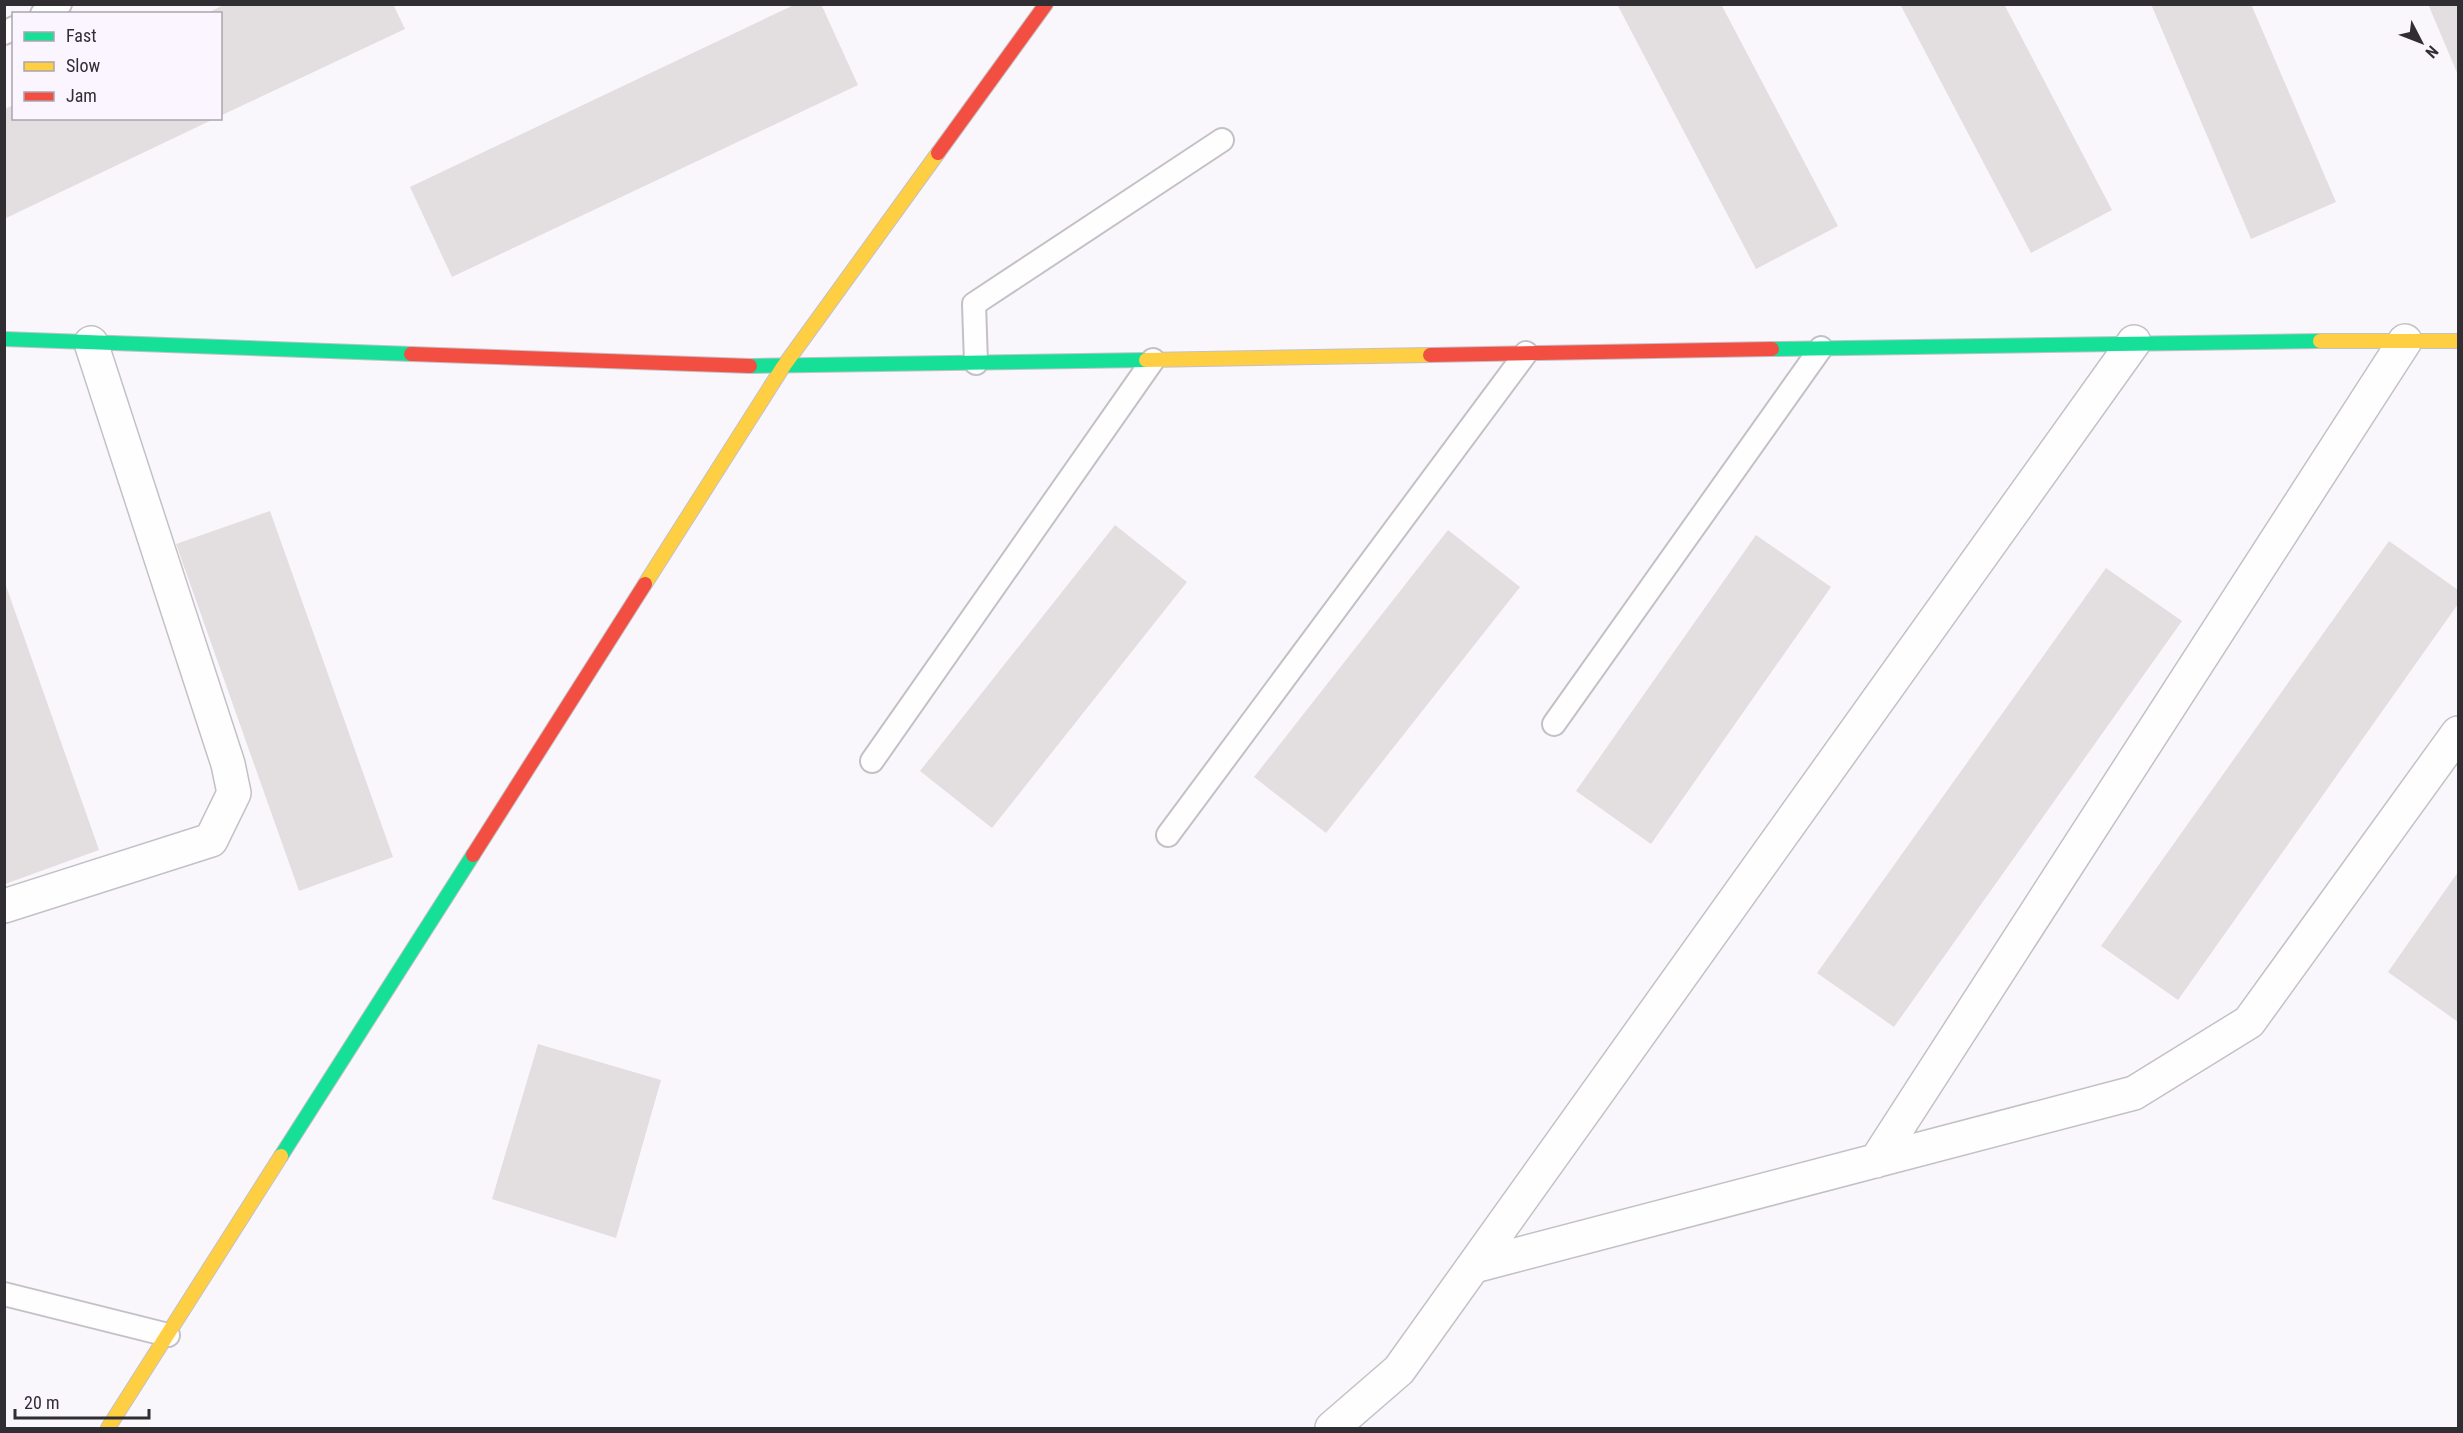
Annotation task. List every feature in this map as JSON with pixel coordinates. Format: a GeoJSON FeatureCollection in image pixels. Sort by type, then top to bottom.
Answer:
{"type":"FeatureCollection","features":[{"type":"Feature","properties":{"kind":"street"},"geometry":{"type":"LineString","coordinates":[[108,1428],[783,367],[1046,4]]}},
{"type":"Feature","properties":{"kind":"street"},"geometry":{"type":"LineString","coordinates":[[4,339],[783,367],[2134,342],[2458,341]]}},
{"type":"Feature","properties":{"kind":"street"},"geometry":{"type":"LineString","coordinates":[[1876,1161],[2405,341]]}},
{"type":"Feature","properties":{"kind":"street"},"geometry":{"type":"LineString","coordinates":[[1332,1428],[1399,1370],[2134,342]]}},
{"type":"Feature","properties":{"kind":"street"},"geometry":{"type":"LineString","coordinates":[[4,906],[211,840],[234,793],[228,764],[91,343]]}},
{"type":"Feature","properties":{"kind":"street"},"geometry":{"type":"LineString","coordinates":[[1474,1266],[2134,1093],[2248,1022],[2458,734]]}},
{"type":"Feature","properties":{"kind":"lane"},"geometry":{"type":"LineString","coordinates":[[46,12],[60,4]]}},
{"type":"Feature","properties":{"kind":"lane"},"geometry":{"type":"LineString","coordinates":[[976,363],[974,304],[1222,140]]}},
{"type":"Feature","properties":{"kind":"lane"},"geometry":{"type":"LineString","coordinates":[[1554,724],[1821,348]]}},
{"type":"Feature","properties":{"kind":"lane"},"geometry":{"type":"LineString","coordinates":[[1168,835],[1526,353]]}},
{"type":"Feature","properties":{"kind":"lane"},"geometry":{"type":"LineString","coordinates":[[872,761],[1153,360]]}},
{"type":"Feature","properties":{"kind":"lane"},"geometry":{"type":"LineString","coordinates":[[4,1294],[168,1335]]}},
{"type":"Feature","properties":{"kind":"building"},"geometry":{"type":"Polygon","coordinates":[[[225,4],[393,4],[405,29],[222,115],[222,12],[210,12],[225,4]]]}},
{"type":"Feature","properties":{"kind":"building"},"geometry":{"type":"Polygon","coordinates":[[[796,4],[821,4],[858,85],[452,277],[410,187],[796,4]]]}},
{"type":"Feature","properties":{"kind":"building"},"geometry":{"type":"Polygon","coordinates":[[[1617,4],[1721,4],[1838,226],[1756,269],[1617,4]]]}},
{"type":"Feature","properties":{"kind":"building"},"geometry":{"type":"Polygon","coordinates":[[[1900,4],[2004,4],[2112,210],[2031,253],[1900,4]]]}},
{"type":"Feature","properties":{"kind":"building"},"geometry":{"type":"Polygon","coordinates":[[[2151,4],[2251,4],[2336,202],[2251,239],[2151,4]]]}},
{"type":"Feature","properties":{"kind":"building"},"geometry":{"type":"Polygon","coordinates":[[[2428,4],[2458,4],[2458,75],[2428,4]]]}},
{"type":"Feature","properties":{"kind":"building"},"geometry":{"type":"Polygon","coordinates":[[[12,106],[12,120],[212,120],[4,219],[4,109],[12,106]]]}},
{"type":"Feature","properties":{"kind":"building"},"geometry":{"type":"Polygon","coordinates":[[[270,511],[393,857],[299,891],[176,544],[270,511]]]}},
{"type":"Feature","properties":{"kind":"building"},"geometry":{"type":"Polygon","coordinates":[[[1115,525],[1187,582],[992,828],[920,771],[1115,525]]]}},
{"type":"Feature","properties":{"kind":"building"},"geometry":{"type":"Polygon","coordinates":[[[1448,530],[1520,587],[1326,833],[1254,777],[1448,530]]]}},
{"type":"Feature","properties":{"kind":"building"},"geometry":{"type":"Polygon","coordinates":[[[1756,535],[1831,587],[1651,844],[1576,791],[1756,535]]]}},
{"type":"Feature","properties":{"kind":"building"},"geometry":{"type":"Polygon","coordinates":[[[2389,541],[2458,590],[2458,604],[2178,1000],[2101,946],[2389,541]]]}},
{"type":"Feature","properties":{"kind":"building"},"geometry":{"type":"Polygon","coordinates":[[[2106,568],[2182,621],[1894,1027],[1817,973],[2106,568]]]}},
{"type":"Feature","properties":{"kind":"building"},"geometry":{"type":"Polygon","coordinates":[[[5,583],[99,850],[5,884],[4,883],[5,583]]]}},
{"type":"Feature","properties":{"kind":"building"},"geometry":{"type":"Polygon","coordinates":[[[2458,872],[2458,1022],[2388,972],[2458,872]]]}},
{"type":"Feature","properties":{"kind":"building"},"geometry":{"type":"Polygon","coordinates":[[[538,1044],[661,1080],[616,1238],[492,1199],[538,1044]]]}},
{"type":"Feature","properties":{"kind":"traffic: fast"},"geometry":{"type":"LineString","coordinates":[[4,339],[411,354]]}},
{"type":"Feature","properties":{"kind":"traffic: fast"},"geometry":{"type":"LineString","coordinates":[[1772,349],[2320,341]]}},
{"type":"Feature","properties":{"kind":"traffic: fast"},"geometry":{"type":"LineString","coordinates":[[750,366],[1146,360]]}},
{"type":"Feature","properties":{"kind":"traffic: fast"},"geometry":{"type":"LineString","coordinates":[[281,1156],[473,855]]}},
{"type":"Feature","properties":{"kind":"traffic: slow"},"geometry":{"type":"LineString","coordinates":[[645,584],[783,367],[938,153]]}},
{"type":"Feature","properties":{"kind":"traffic: slow"},"geometry":{"type":"LineString","coordinates":[[2320,341],[2458,341]]}},
{"type":"Feature","properties":{"kind":"traffic: slow"},"geometry":{"type":"LineString","coordinates":[[1146,360],[1430,355]]}},
{"type":"Feature","properties":{"kind":"traffic: slow"},"geometry":{"type":"LineString","coordinates":[[108,1428],[281,1156]]}},
{"type":"Feature","properties":{"kind":"traffic: jam"},"geometry":{"type":"LineString","coordinates":[[938,153],[1046,4]]}},
{"type":"Feature","properties":{"kind":"traffic: jam"},"geometry":{"type":"LineString","coordinates":[[1430,355],[1772,349]]}},
{"type":"Feature","properties":{"kind":"traffic: jam"},"geometry":{"type":"LineString","coordinates":[[411,354],[750,366]]}},
{"type":"Feature","properties":{"kind":"traffic: jam"},"geometry":{"type":"LineString","coordinates":[[473,855],[645,584]]}}]}
